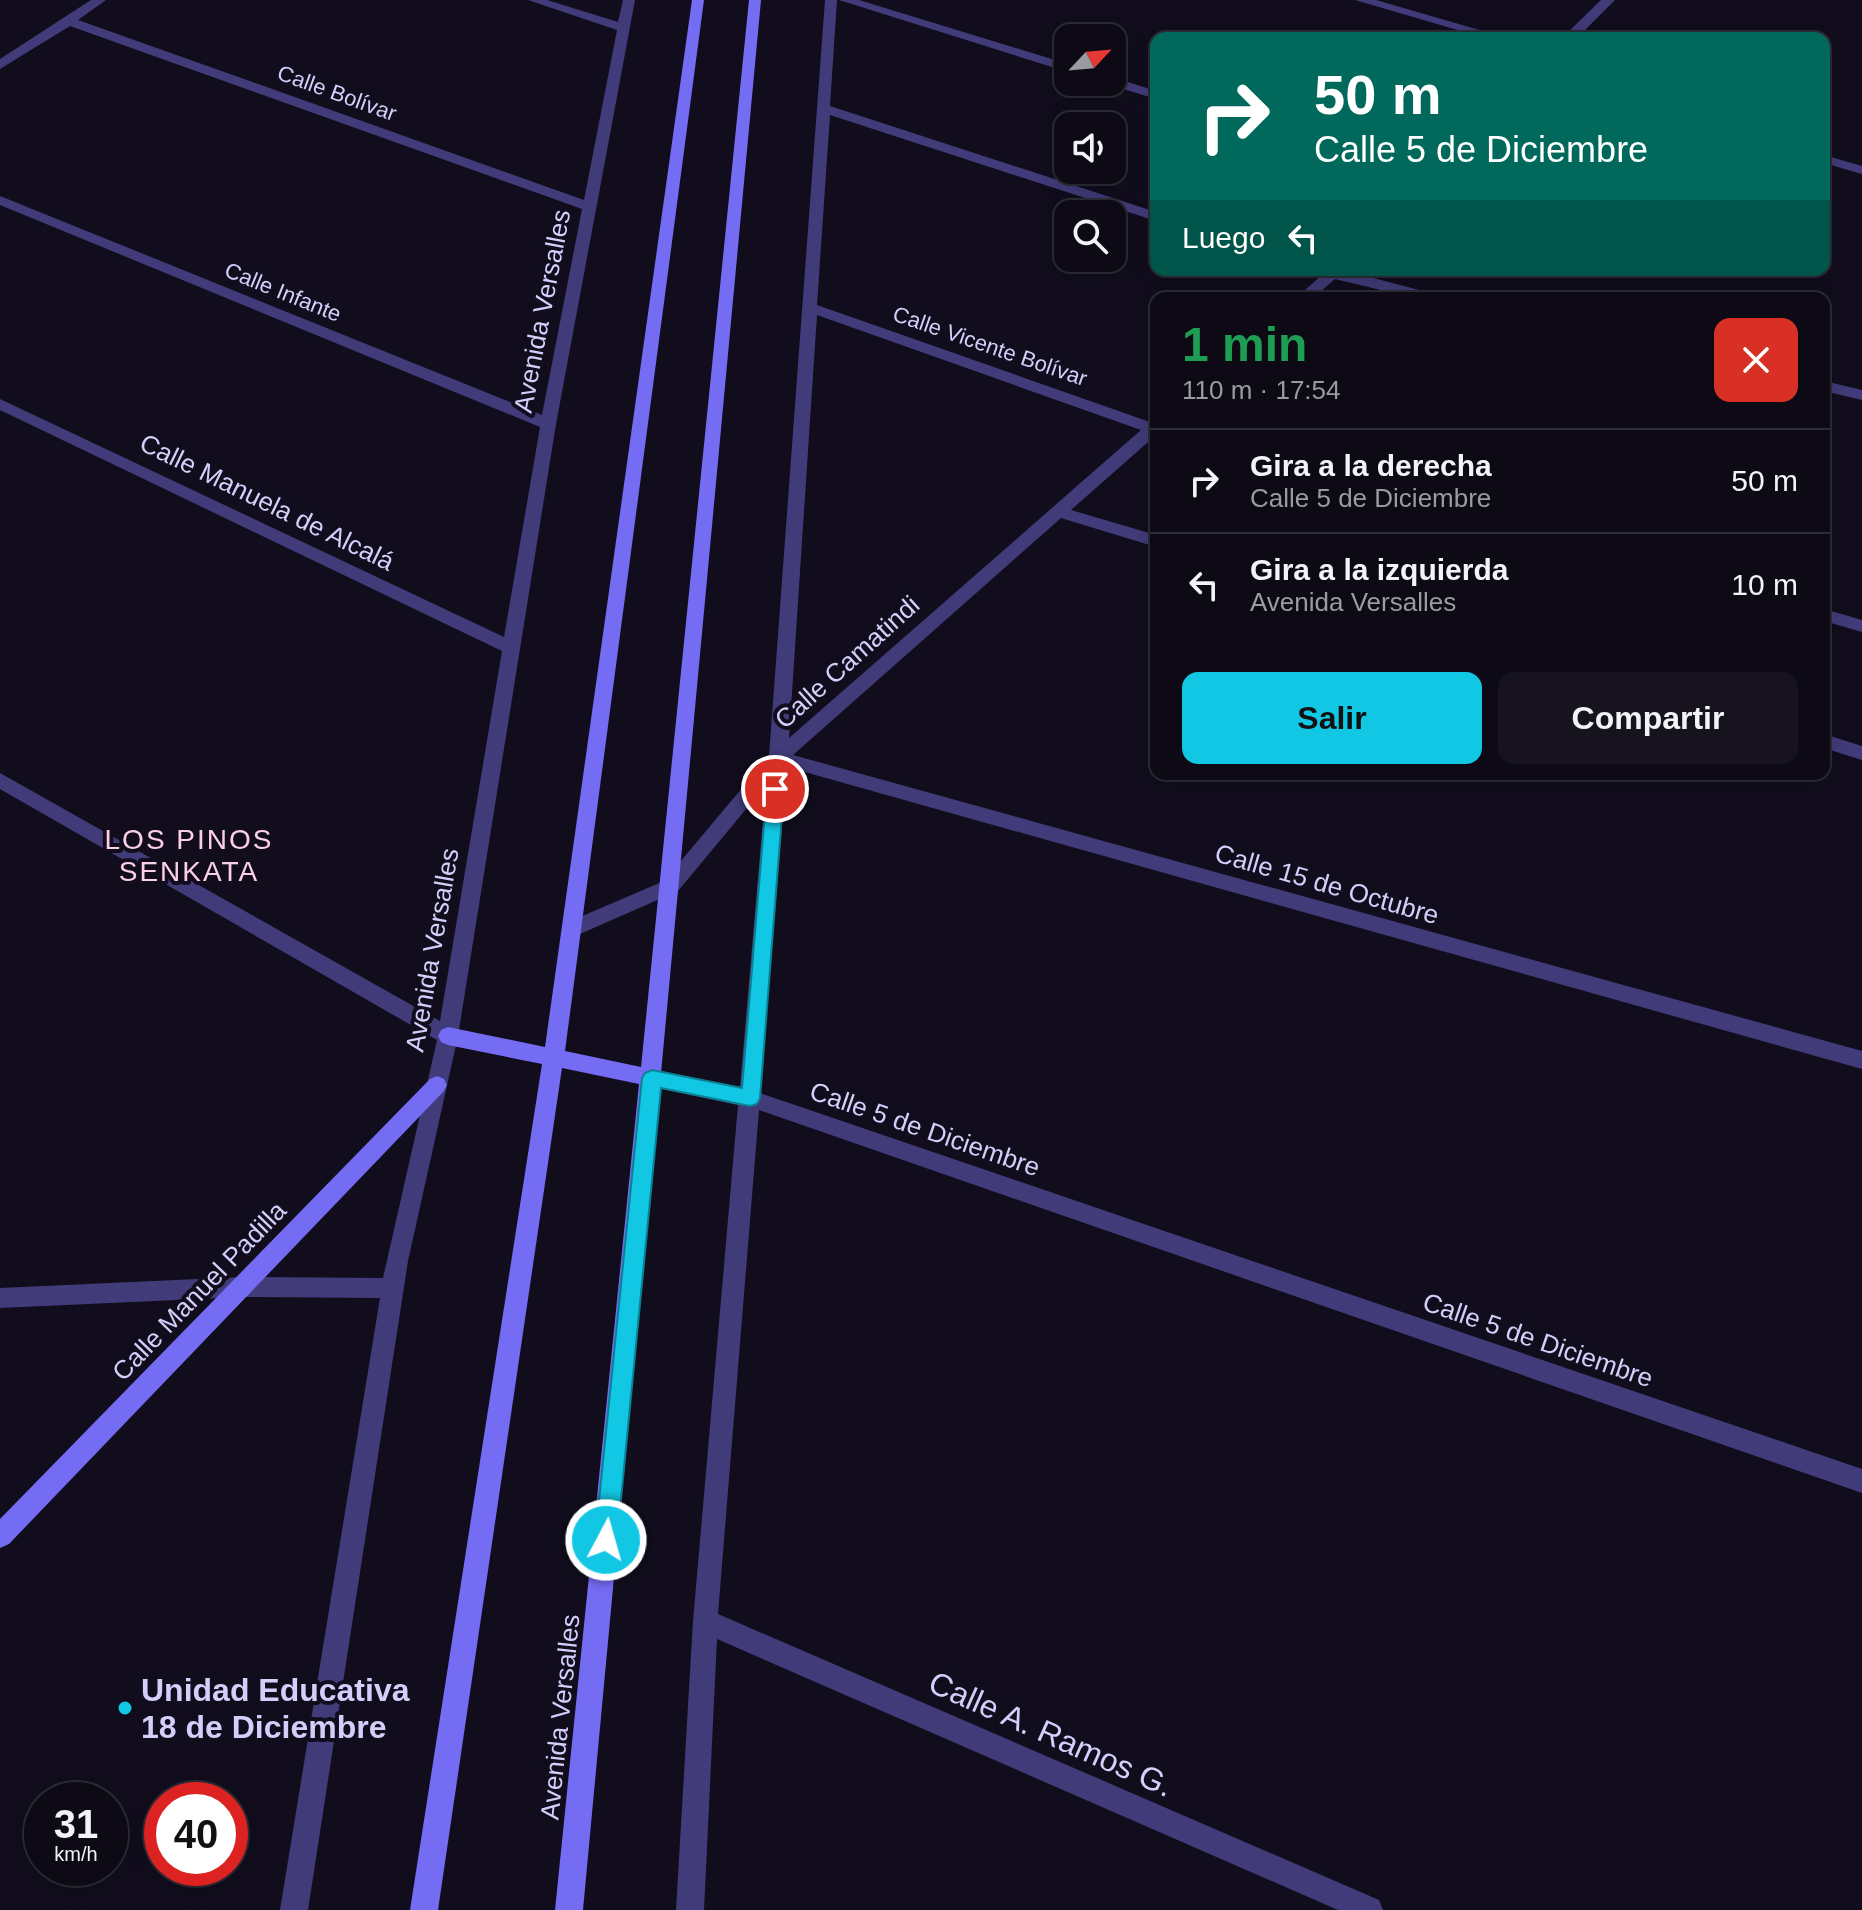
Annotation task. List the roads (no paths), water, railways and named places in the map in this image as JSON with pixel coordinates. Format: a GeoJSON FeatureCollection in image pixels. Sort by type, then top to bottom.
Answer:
{"type":"FeatureCollection","features":[{"type":"Feature","properties":{"kind":"street"},"geometry":{"type":"LineString","coordinates":[[0,65],[100,0]]}},
{"type":"Feature","properties":{"kind":"street"},"geometry":{"type":"LineString","coordinates":[[534,0],[623,28]]}},
{"type":"Feature","properties":{"kind":"street","name":"Avenida Versalles"},"geometry":{"type":"LineString","coordinates":[[294,1910],[393,1288],[448,1036],[548,424],[629,0]]}},
{"type":"Feature","properties":{"kind":"street"},"geometry":{"type":"LineString","coordinates":[[424,1910],[573,929],[698,0]]}},
{"type":"Feature","properties":{"kind":"street","name":"Avenida Versalles"},"geometry":{"type":"LineString","coordinates":[[569,1910],[755,0]]}},
{"type":"Feature","properties":{"kind":"street"},"geometry":{"type":"LineString","coordinates":[[690,1910],[705,1621],[778,758],[831,0]]}},
{"type":"Feature","properties":{"kind":"street"},"geometry":{"type":"LineString","coordinates":[[845,0],[1054,64]]}},
{"type":"Feature","properties":{"kind":"street"},"geometry":{"type":"LineString","coordinates":[[1361,0],[1478,32]]}},
{"type":"Feature","properties":{"kind":"street"},"geometry":{"type":"LineString","coordinates":[[1575,32],[1609,0]]}},
{"type":"Feature","properties":{"kind":"street","name":"Calle Bolívar"},"geometry":{"type":"LineString","coordinates":[[69,21],[590,207]]}},
{"type":"Feature","properties":{"kind":"street"},"geometry":{"type":"LineString","coordinates":[[1126,85],[1150,93]]}},
{"type":"Feature","properties":{"kind":"street"},"geometry":{"type":"LineString","coordinates":[[823,108],[1150,215]]}},
{"type":"Feature","properties":{"kind":"street"},"geometry":{"type":"LineString","coordinates":[[1830,161],[1862,170]]}},
{"type":"Feature","properties":{"kind":"street","name":"Calle Infante"},"geometry":{"type":"LineString","coordinates":[[0,200],[548,424]]}},
{"type":"Feature","properties":{"kind":"street"},"geometry":{"type":"LineString","coordinates":[[1310,292],[1324,276]]}},
{"type":"Feature","properties":{"kind":"street"},"geometry":{"type":"LineString","coordinates":[[1344,276],[1409,292]]}},
{"type":"Feature","properties":{"kind":"street","name":"Calle Vicente Bolívar"},"geometry":{"type":"LineString","coordinates":[[808,307],[1150,426]]}},
{"type":"Feature","properties":{"kind":"street"},"geometry":{"type":"LineString","coordinates":[[1830,387],[1862,395]]}},
{"type":"Feature","properties":{"kind":"street","name":"Calle Manuela de Alcalá"},"geometry":{"type":"LineString","coordinates":[[0,404],[511,648]]}},
{"type":"Feature","properties":{"kind":"street","name":"Calle Camatindi"},"geometry":{"type":"LineString","coordinates":[[573,929],[671,886],[778,758],[1056,511],[1150,432]]}},
{"type":"Feature","properties":{"kind":"street"},"geometry":{"type":"LineString","coordinates":[[1056,511],[1150,539]]}},
{"type":"Feature","properties":{"kind":"street"},"geometry":{"type":"LineString","coordinates":[[1830,617],[1858,625],[1862,606]]}},
{"type":"Feature","properties":{"kind":"street"},"geometry":{"type":"LineString","coordinates":[[1830,743],[1862,753]]}},
{"type":"Feature","properties":{"kind":"street","name":"Calle 15 de Octubre"},"geometry":{"type":"LineString","coordinates":[[778,758],[1862,1060]]}},
{"type":"Feature","properties":{"kind":"street","name":"Calle 5 de Diciembre"},"geometry":{"type":"LineString","coordinates":[[0,780],[448,1036],[750,1098],[1862,1481]]}},
{"type":"Feature","properties":{"kind":"street","name":"Calle Manuel Padilla"},"geometry":{"type":"LineString","coordinates":[[0,1536],[437,1085]]}},
{"type":"Feature","properties":{"kind":"street"},"geometry":{"type":"LineString","coordinates":[[0,1298],[242,1287],[393,1288]]}},
{"type":"Feature","properties":{"kind":"street","name":"Calle A. Ramos G."},"geometry":{"type":"LineString","coordinates":[[705,1621],[1369,1910]]}},
{"type":"Feature","properties":{"kind":"place","name":"Unidad Educativa 18 de Diciembre"},"geometry":{"type":"Point","coordinates":[125,1708]}},
{"type":"Feature","properties":{"kind":"district","name":"LOS PINOS SENKATA"},"geometry":{"type":"Point","coordinates":[189,855]}}]}
